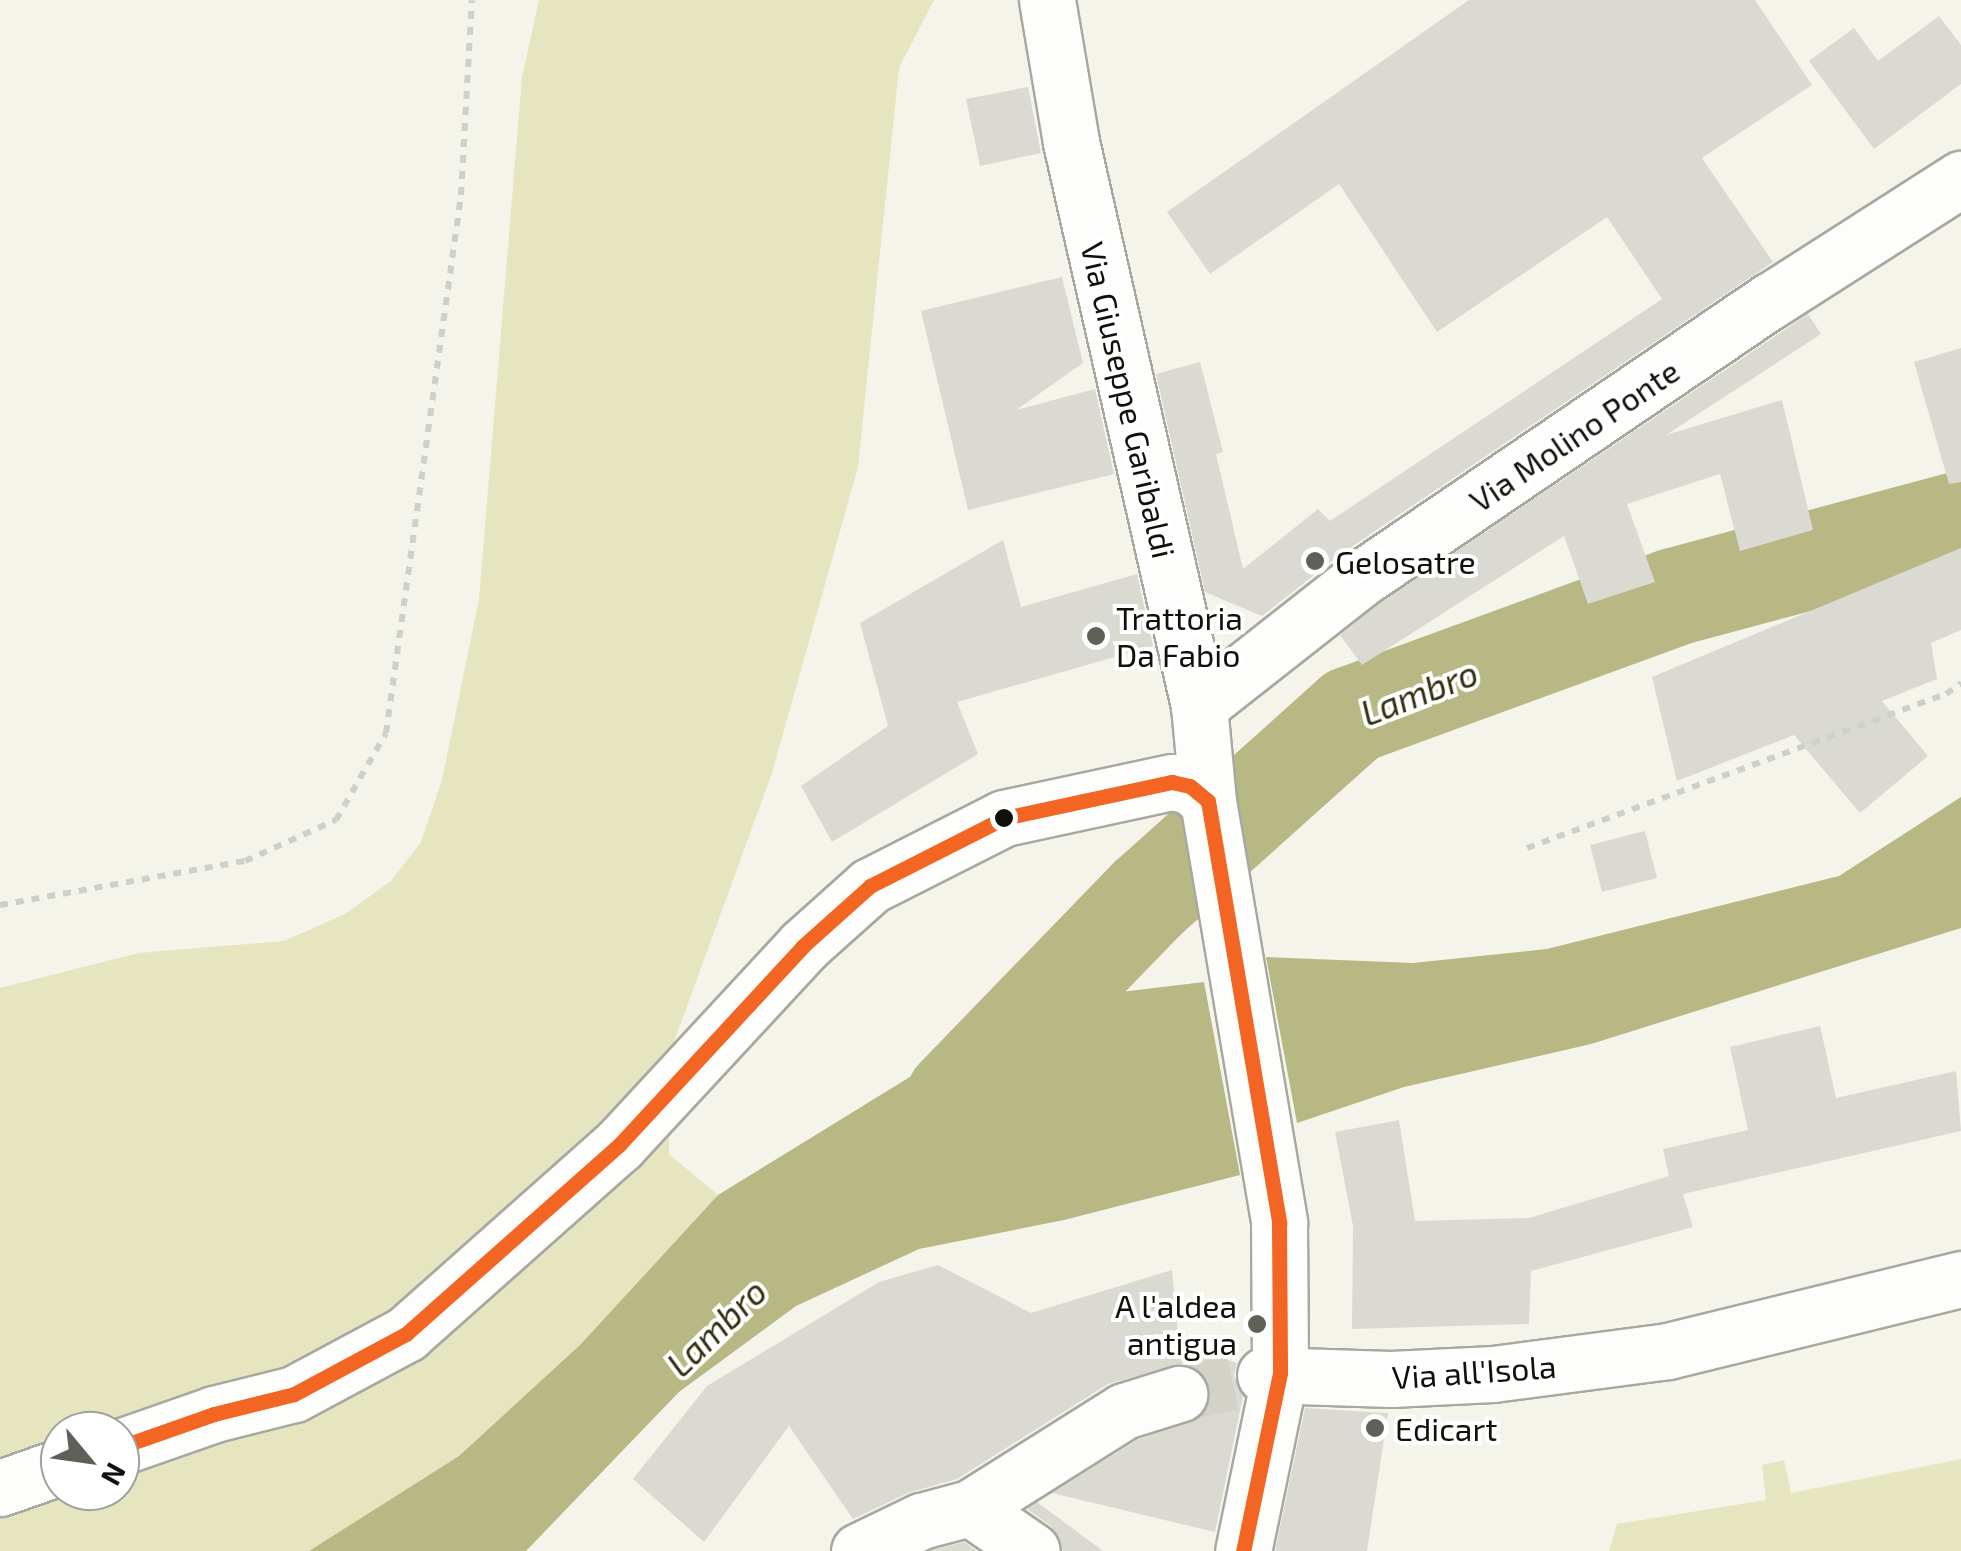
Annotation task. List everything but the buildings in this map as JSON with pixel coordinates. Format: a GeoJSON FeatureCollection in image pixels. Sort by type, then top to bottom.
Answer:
{"type":"FeatureCollection","features":[{"type":"Feature","properties":{"kind":"street","name":"Via Giuseppe Garibaldi"},"geometry":{"type":"LineString","coordinates":[[1047,0],[1070,142],[1198,706],[1208,801],[1279,1223],[1272,1374],[1243,1551]]}},
{"type":"Feature","properties":{"kind":"street","name":"Via Molino Ponte"},"geometry":{"type":"LineString","coordinates":[[1198,706],[1359,580],[1770,301],[1961,179]]}},
{"type":"Feature","properties":{"kind":"street"},"geometry":{"type":"LineString","coordinates":[[140,1440],[214,1414],[294,1394],[406,1334],[619,1145],[803,946],[870,886],[1004,818],[1172,782],[1190,786],[1208,801]]}},
{"type":"Feature","properties":{"kind":"street","name":"Via all'Isola"},"geometry":{"type":"LineString","coordinates":[[1272,1374],[1390,1379],[1476,1375],[1668,1351],[1961,1279]]}},
{"type":"Feature","properties":{"kind":"street"},"geometry":{"type":"LineString","coordinates":[[859,1551],[921,1522],[970,1508],[1124,1411],[1179,1394]]}},
{"type":"Feature","properties":{"kind":"street"},"geometry":{"type":"LineString","coordinates":[[0,1488],[40,1475]]}},
{"type":"Feature","properties":{"kind":"street"},"geometry":{"type":"LineString","coordinates":[[970,1508],[1032,1551]]}},
{"type":"Feature","properties":{"kind":"path"},"geometry":{"type":"LineString","coordinates":[[0,905],[245,862],[336,820],[386,732],[461,195],[472,0]]}},
{"type":"Feature","properties":{"kind":"path"},"geometry":{"type":"LineString","coordinates":[[1527,848],[1946,694],[1961,683]]}},
{"type":"Feature","properties":{"kind":"shaded area"},"geometry":{"type":"Polygon","coordinates":[[[539,0],[934,0],[899,68],[858,467],[772,773],[670,1053],[669,1154],[718,1195],[580,1345],[459,1456],[309,1551],[0,1551],[0,988],[139,953],[284,941],[345,914],[391,881],[421,842],[442,780],[479,599],[522,77],[539,0]]]}},
{"type":"Feature","properties":{"kind":"shaded area"},"geometry":{"type":"Polygon","coordinates":[[[1961,1459],[1961,1551],[1609,1551],[1617,1524],[1766,1500],[1762,1465],[1784,1460],[1791,1493],[1961,1459]]]}},
{"type":"Feature","properties":{"kind":"water"},"geometry":{"type":"Polygon","coordinates":[[[1961,797],[1961,928],[1591,1044],[1404,1087],[1297,1123],[1266,957],[1413,963],[1547,949],[1839,876],[1961,797]]]}},
{"type":"Feature","properties":{"kind":"water"},"geometry":{"type":"Polygon","coordinates":[[[1204,982],[1240,1175],[1064,1220],[919,1249],[796,1306],[679,1392],[526,1551],[309,1551],[459,1456],[580,1345],[718,1195],[1030,1003],[1204,982]]]}},
{"type":"Feature","properties":{"kind":"waterway","name":"Lambro"},"geometry":{"type":"LineString","coordinates":[[955,1097],[1148,898],[1352,715],[1674,597],[1961,520]]}},
{"type":"Feature","properties":{"kind":"tunnel"},"geometry":{"type":"LineString","coordinates":[[1179,1394],[1265,1375]]}},
{"type":"Feature","properties":{"kind":"transit line"},"geometry":{"type":"LineString","coordinates":[[140,1440],[214,1414],[294,1394],[406,1334],[619,1145],[803,946],[870,886],[1004,818],[1172,782],[1190,786],[1208,801],[1279,1223],[1280,1373],[1243,1551]]}},
{"type":"Feature","properties":{"kind":"place","name":"Gelosatre"},"geometry":{"type":"Point","coordinates":[1315,561]}},
{"type":"Feature","properties":{"kind":"place","name":"Trattoria Da Fabio"},"geometry":{"type":"Point","coordinates":[1096,636]}},
{"type":"Feature","properties":{"kind":"place","name":"A l'aldea antigua"},"geometry":{"type":"Point","coordinates":[1257,1324]}},
{"type":"Feature","properties":{"kind":"place","name":"Edicart"},"geometry":{"type":"Point","coordinates":[1375,1428]}}]}
